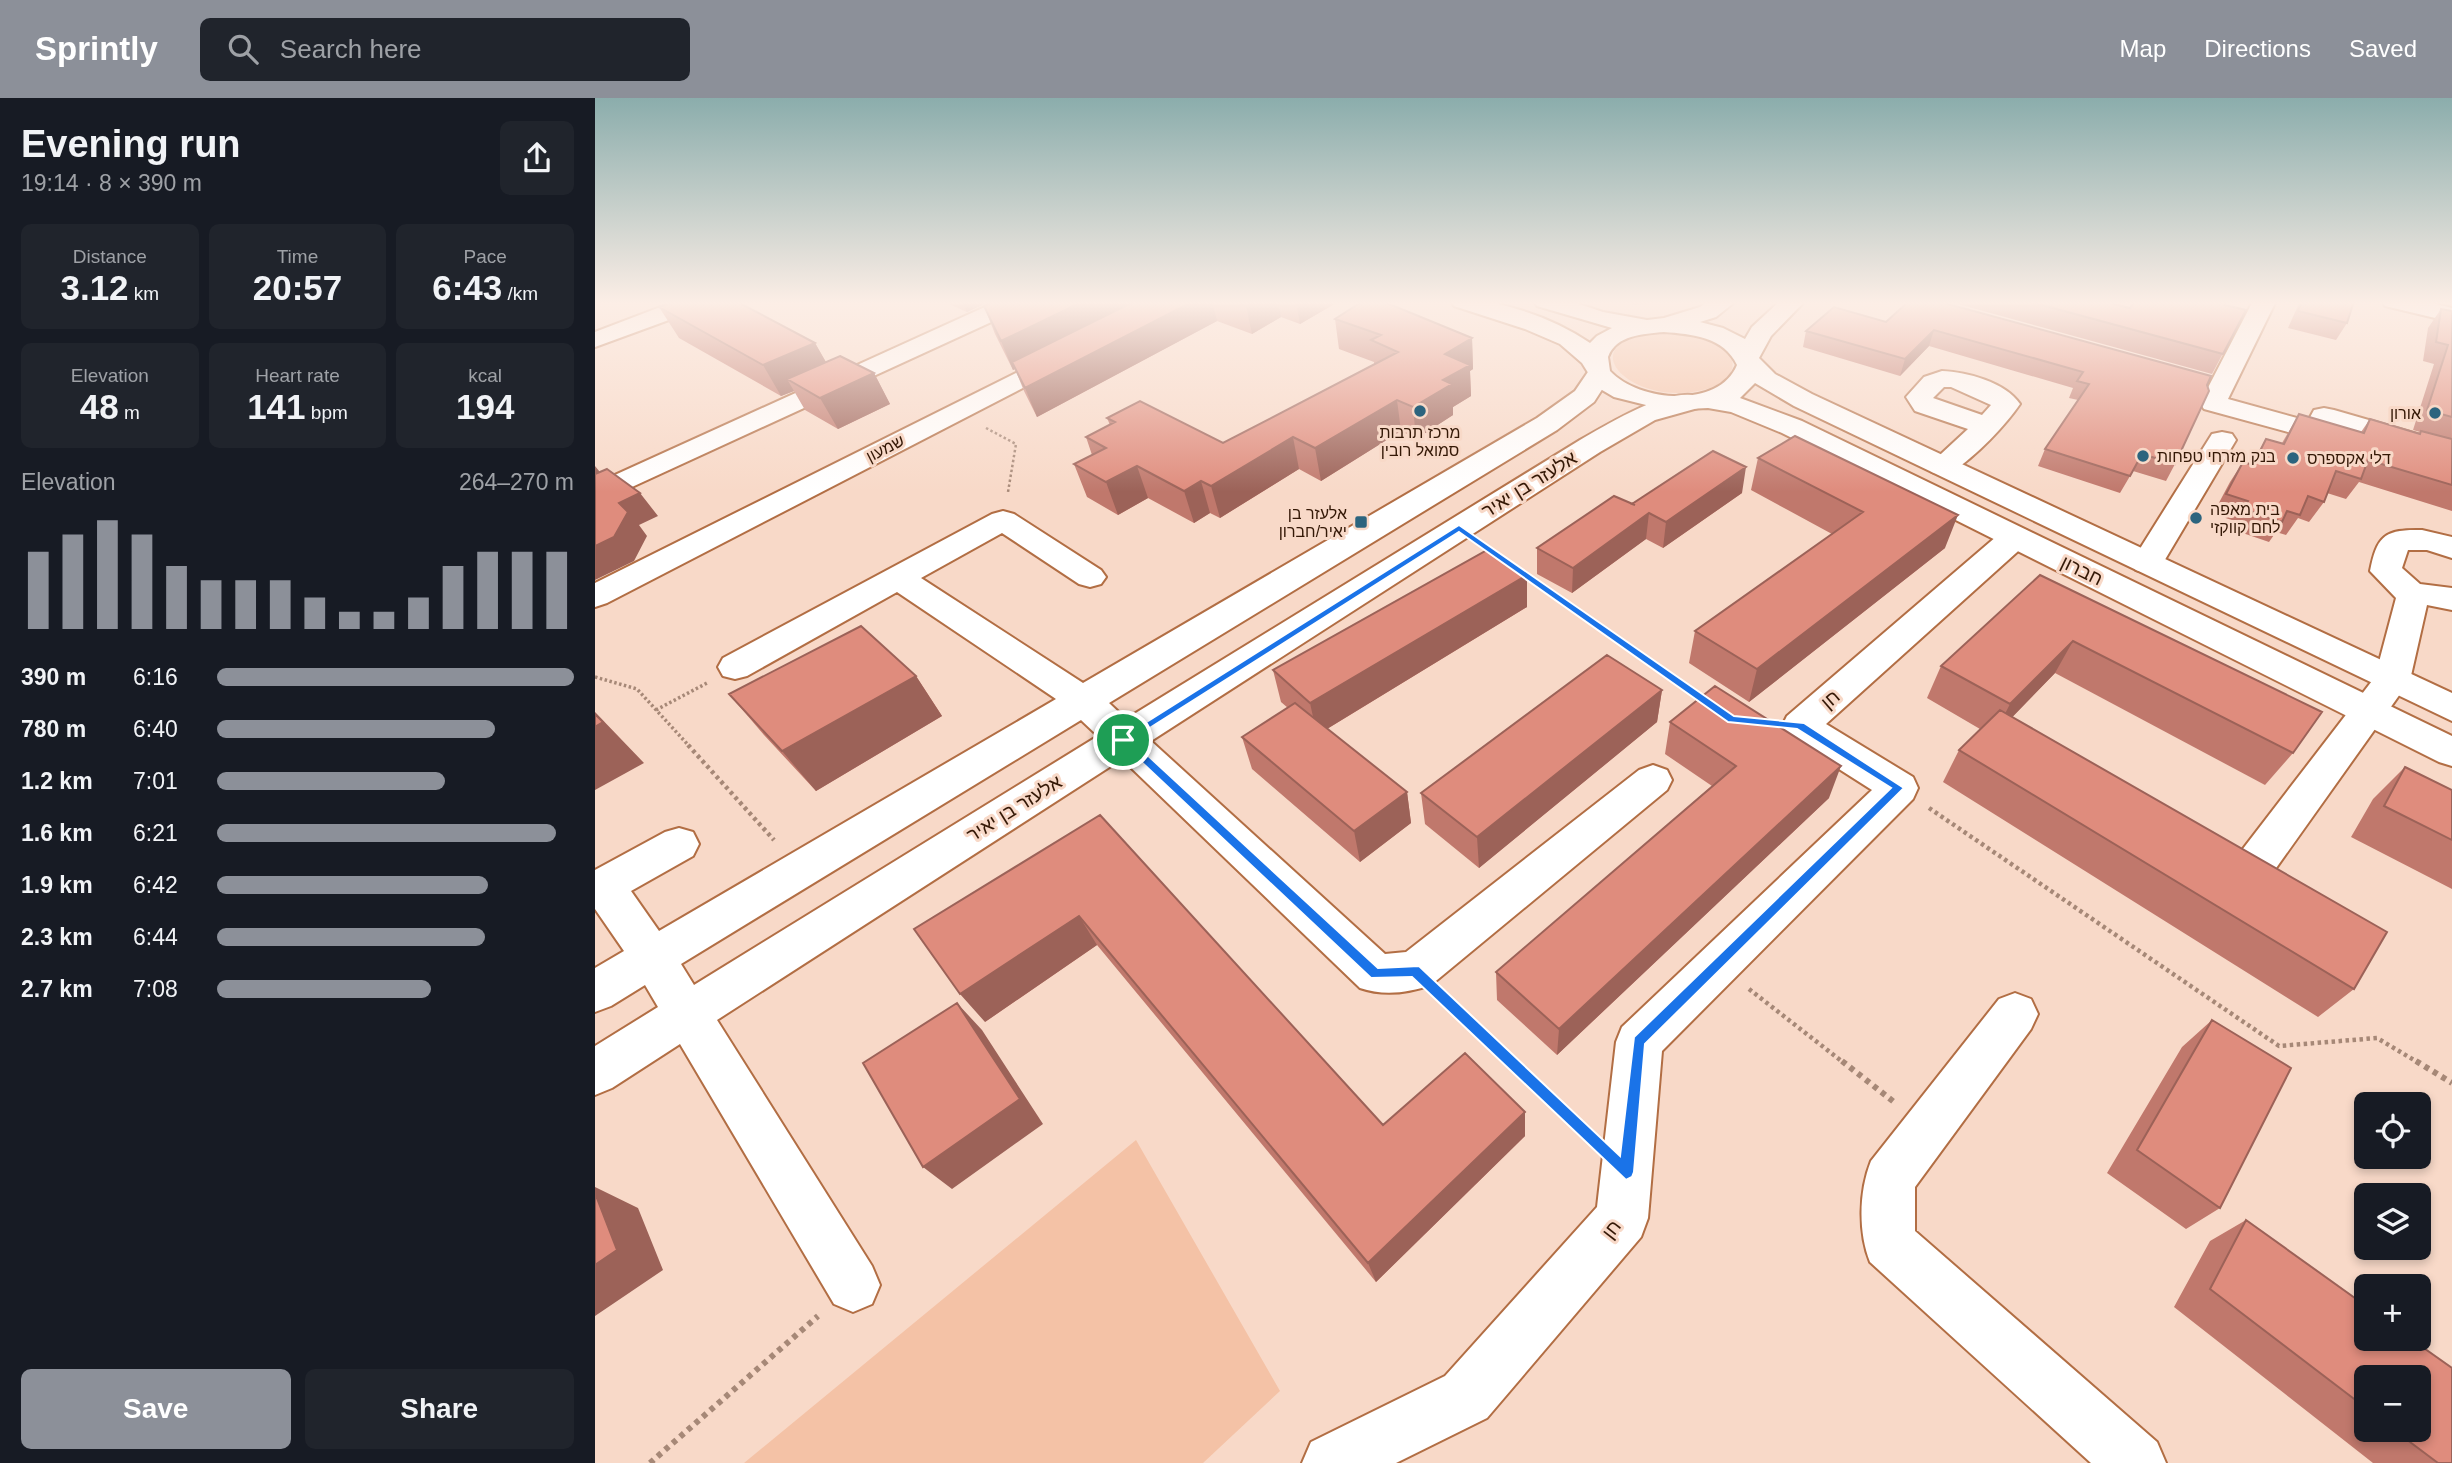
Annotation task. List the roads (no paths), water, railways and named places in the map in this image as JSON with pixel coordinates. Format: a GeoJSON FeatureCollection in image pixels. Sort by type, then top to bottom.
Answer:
{"type":"FeatureCollection","features":[{"type":"Feature","properties":{"kind":"street"},"geometry":{"type":"LineString","coordinates":[[595,495],[880,365]]}},
{"type":"Feature","properties":{"kind":"street","name":"שמעון"},"geometry":{"type":"LineString","coordinates":[[595,596],[1050,365]]}},
{"type":"Feature","properties":{"kind":"street","name":"אלעזר בן יאיר"},"geometry":{"type":"LineString","coordinates":[[595,1072],[1590,446],[1646,414],[1735,390],[1744,382],[1747,365]]}},
{"type":"Feature","properties":{"kind":"street","name":"חברון"},"geometry":{"type":"LineString","coordinates":[[1752,365],[1766,379],[1803,400],[2452,708]]}},
{"type":"Feature","properties":{"kind":"street"},"geometry":{"type":"LineString","coordinates":[[2217,395],[2232,365]]}},
{"type":"Feature","properties":{"kind":"street"},"geometry":{"type":"LineString","coordinates":[[595,992],[1547,424],[1585,396],[1597,367]]}},
{"type":"Feature","properties":{"kind":"street","name":"חברון"},"geometry":{"type":"LineString","coordinates":[[1597,367],[1617,388],[1644,399],[1737,405],[1792,427],[2452,752]]}},
{"type":"Feature","properties":{"kind":"street"},"geometry":{"type":"LineString","coordinates":[[2195,379],[2217,395],[2318,432],[2324,416],[2452,453]]}},
{"type":"Feature","properties":{"kind":"street"},"geometry":{"type":"LineString","coordinates":[[1942,466],[1987,426]]}},
{"type":"Feature","properties":{"kind":"street"},"geometry":{"type":"LineString","coordinates":[[2147,563],[2222,440]]}},
{"type":"Feature","properties":{"kind":"street"},"geometry":{"type":"LineString","coordinates":[[735,667],[1003,520],[1090,577]]}},
{"type":"Feature","properties":{"kind":"street","name":"חן"},"geometry":{"type":"LineString","coordinates":[[1332,1463],[1466,1397],[1622,1218],[1639,1042],[1899,788],[1800,726],[2015,537]]}},
{"type":"Feature","properties":{"kind":"street"},"geometry":{"type":"LineString","coordinates":[[2452,548],[2406,538],[2392,545],[2386,571],[2413,595],[2424,594],[2452,599]]}},
{"type":"Feature","properties":{"kind":"street"},"geometry":{"type":"LineString","coordinates":[[898,578],[1084,701],[1376,974],[1415,971],[1653,780]]}},
{"type":"Feature","properties":{"kind":"street"},"geometry":{"type":"LineString","coordinates":[[2254,866],[2392,680],[2413,595]]}},
{"type":"Feature","properties":{"kind":"street"},"geometry":{"type":"LineString","coordinates":[[679,844],[599,889],[653,958],[853,1285]]}},
{"type":"Feature","properties":{"kind":"street"},"geometry":{"type":"LineString","coordinates":[[2015,1014],[1889,1179],[1889,1243],[2136,1463]]}},
{"type":"Feature","properties":{"kind":"place","name":"מרכז תרבות סמואל רובין"},"geometry":{"type":"Point","coordinates":[1420,411]}},
{"type":"Feature","properties":{"kind":"place","name":"אורון"},"geometry":{"type":"Point","coordinates":[2435,413]}},
{"type":"Feature","properties":{"kind":"place","name":"בנק מזרחי טפחות"},"geometry":{"type":"Point","coordinates":[2143,456]}},
{"type":"Feature","properties":{"kind":"place","name":"דלי אקספרס"},"geometry":{"type":"Point","coordinates":[2293,458]}},
{"type":"Feature","properties":{"kind":"place","name":"בית מאפה לחם קווקזי"},"geometry":{"type":"Point","coordinates":[2196,518]}},
{"type":"Feature","properties":{"kind":"place","name":"אלעזר בן יאיר/חברון"},"geometry":{"type":"Point","coordinates":[1361,522]}}]}
